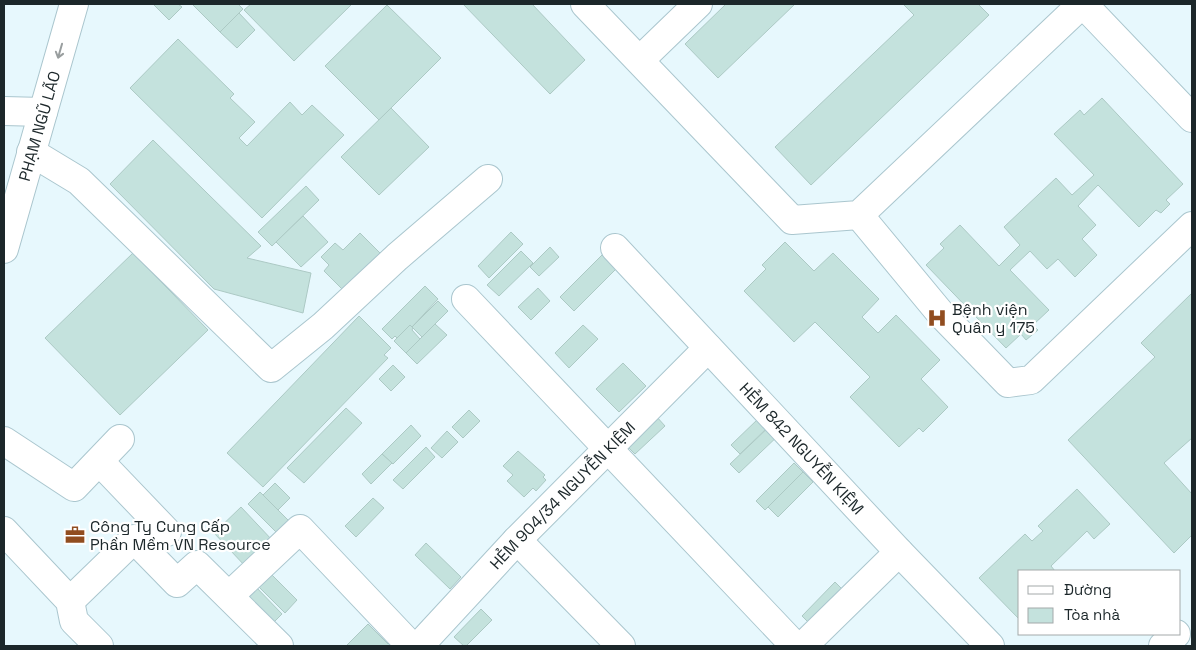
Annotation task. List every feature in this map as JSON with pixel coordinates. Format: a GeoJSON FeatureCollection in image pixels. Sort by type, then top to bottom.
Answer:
{"type":"FeatureCollection","features":[{"type":"Feature","properties":{"kind":"street","name":"PHẠM NGŨ LÃO"},"geometry":{"type":"LineString","coordinates":[[6,235],[74,4]]}},
{"type":"Feature","properties":{"kind":"street"},"geometry":{"type":"LineString","coordinates":[[585,4],[792,220],[859,215],[1083,4],[1192,118]]}},
{"type":"Feature","properties":{"kind":"street"},"geometry":{"type":"LineString","coordinates":[[640,60],[698,4]]}},
{"type":"Feature","properties":{"kind":"street"},"geometry":{"type":"LineString","coordinates":[[4,110],[42,112]]}},
{"type":"Feature","properties":{"kind":"street"},"geometry":{"type":"LineString","coordinates":[[31,152],[79,181],[271,368],[323,326],[397,257],[488,179]]}},
{"type":"Feature","properties":{"kind":"street"},"geometry":{"type":"LineString","coordinates":[[859,215],[941,314],[1008,383],[1031,380],[1192,226]]}},
{"type":"Feature","properties":{"kind":"street","name":"HẺM 842 NGUYỄN KIỆM"},"geometry":{"type":"LineString","coordinates":[[615,248],[899,552],[990,646]]}},
{"type":"Feature","properties":{"kind":"street"},"geometry":{"type":"LineString","coordinates":[[466,299],[795,646]]}},
{"type":"Feature","properties":{"kind":"street","name":"HẺM 904/34 NGUYỄN KIỆM"},"geometry":{"type":"LineString","coordinates":[[419,646],[517,540],[708,348]]}},
{"type":"Feature","properties":{"kind":"street"},"geometry":{"type":"LineString","coordinates":[[4,441],[74,487],[120,439]]}},
{"type":"Feature","properties":{"kind":"street"},"geometry":{"type":"LineString","coordinates":[[100,462],[167,532]]}},
{"type":"Feature","properties":{"kind":"street"},"geometry":{"type":"LineString","coordinates":[[229,596],[300,529],[411,646]]}},
{"type":"Feature","properties":{"kind":"street"},"geometry":{"type":"LineString","coordinates":[[4,531],[70,601],[74,621],[99,646]]}},
{"type":"Feature","properties":{"kind":"street"},"geometry":{"type":"LineString","coordinates":[[70,601],[134,539],[177,583],[197,565],[279,646]]}},
{"type":"Feature","properties":{"kind":"street"},"geometry":{"type":"LineString","coordinates":[[517,540],[621,646]]}},
{"type":"Feature","properties":{"kind":"street"},"geometry":{"type":"LineString","coordinates":[[803,646],[899,552]]}},
{"type":"Feature","properties":{"kind":"street"},"geometry":{"type":"LineString","coordinates":[[1181,629],[1192,618]]}},
{"type":"Feature","properties":{"kind":"street"},"geometry":{"type":"LineString","coordinates":[[1163,646],[1175,635]]}},
{"type":"Feature","properties":{"kind":"building"},"geometry":{"type":"Polygon","coordinates":[[[153,4],[178,4],[182,7],[169,20],[153,4]]]}},
{"type":"Feature","properties":{"kind":"building"},"geometry":{"type":"Polygon","coordinates":[[[192,4],[238,4],[243,9],[220,32],[192,4]]]}},
{"type":"Feature","properties":{"kind":"building"},"geometry":{"type":"Polygon","coordinates":[[[251,4],[352,4],[294,61],[244,10],[251,4]]]}},
{"type":"Feature","properties":{"kind":"building"},"geometry":{"type":"Polygon","coordinates":[[[463,4],[532,4],[585,60],[550,94],[463,4]]]}},
{"type":"Feature","properties":{"kind":"building"},"geometry":{"type":"Polygon","coordinates":[[[726,4],[795,4],[718,78],[685,44],[726,4]]]}},
{"type":"Feature","properties":{"kind":"building"},"geometry":{"type":"Polygon","coordinates":[[[903,4],[978,4],[989,15],[811,185],[775,147],[914,15],[903,4]]]}},
{"type":"Feature","properties":{"kind":"building"},"geometry":{"type":"Polygon","coordinates":[[[387,5],[441,58],[379,120],[325,66],[387,5]]]}},
{"type":"Feature","properties":{"kind":"building"},"geometry":{"type":"Polygon","coordinates":[[[239,13],[255,30],[237,48],[220,32],[239,13]]]}},
{"type":"Feature","properties":{"kind":"building"},"geometry":{"type":"Polygon","coordinates":[[[178,39],[234,94],[230,98],[255,122],[239,138],[247,146],[290,102],[302,115],[312,105],[344,135],[262,218],[130,88],[178,39]]]}},
{"type":"Feature","properties":{"kind":"building"},"geometry":{"type":"Polygon","coordinates":[[[1102,98],[1183,184],[1166,200],[1170,204],[1161,213],[1156,210],[1139,227],[1098,185],[1078,206],[1096,225],[1082,239],[1097,255],[1075,277],[1058,259],[1047,269],[1030,251],[1010,270],[1049,310],[1033,325],[1038,330],[1026,340],[1021,334],[1006,348],[926,265],[944,248],[940,244],[960,225],[999,266],[1020,245],[1004,227],[1056,178],[1072,195],[1094,175],[1054,134],[1080,110],[1084,115],[1102,98]]]}},
{"type":"Feature","properties":{"kind":"building"},"geometry":{"type":"Polygon","coordinates":[[[391,108],[429,147],[379,195],[341,157],[391,108]]]}},
{"type":"Feature","properties":{"kind":"building"},"geometry":{"type":"Polygon","coordinates":[[[153,140],[261,246],[247,258],[311,273],[303,313],[214,289],[110,184],[153,140]]]}},
{"type":"Feature","properties":{"kind":"building"},"geometry":{"type":"Polygon","coordinates":[[[306,186],[319,200],[272,246],[258,232],[306,186]]]}},
{"type":"Feature","properties":{"kind":"building"},"geometry":{"type":"Polygon","coordinates":[[[303,216],[328,242],[301,267],[276,242],[303,216]]]}},
{"type":"Feature","properties":{"kind":"building"},"geometry":{"type":"Polygon","coordinates":[[[511,232],[523,244],[489,278],[478,266],[511,232]]]}},
{"type":"Feature","properties":{"kind":"building"},"geometry":{"type":"Polygon","coordinates":[[[360,233],[380,253],[343,290],[324,271],[329,265],[321,257],[335,243],[343,250],[360,233]]]}},
{"type":"Feature","properties":{"kind":"building"},"geometry":{"type":"Polygon","coordinates":[[[785,242],[814,271],[833,253],[879,299],[862,317],[878,333],[896,315],[940,360],[921,379],[948,407],[923,432],[919,428],[899,447],[850,397],[870,377],[815,322],[794,342],[744,291],[766,269],[762,265],[785,242]]]}},
{"type":"Feature","properties":{"kind":"building"},"geometry":{"type":"Polygon","coordinates":[[[550,247],[559,257],[539,276],[530,267],[550,247]]]}},
{"type":"Feature","properties":{"kind":"building"},"geometry":{"type":"Polygon","coordinates":[[[521,251],[533,263],[499,296],[487,285],[521,251]]]}},
{"type":"Feature","properties":{"kind":"building"},"geometry":{"type":"Polygon","coordinates":[[[133,253],[208,330],[120,415],[45,338],[133,253]]]}},
{"type":"Feature","properties":{"kind":"building"},"geometry":{"type":"Polygon","coordinates":[[[602,255],[616,269],[574,311],[560,297],[602,255]]]}},
{"type":"Feature","properties":{"kind":"building"},"geometry":{"type":"Polygon","coordinates":[[[425,286],[438,299],[412,327],[410,325],[397,338],[395,336],[392,339],[382,329],[425,286]]]}},
{"type":"Feature","properties":{"kind":"building"},"geometry":{"type":"Polygon","coordinates":[[[538,288],[550,301],[531,320],[518,307],[538,288]]]}},
{"type":"Feature","properties":{"kind":"building"},"geometry":{"type":"Polygon","coordinates":[[[1192,293],[1192,438],[1164,463],[1192,494],[1192,535],[1174,553],[1068,440],[1155,357],[1141,343],[1192,293]]]}},
{"type":"Feature","properties":{"kind":"building"},"geometry":{"type":"Polygon","coordinates":[[[438,301],[448,311],[422,337],[412,327],[438,301]]]}},
{"type":"Feature","properties":{"kind":"building"},"geometry":{"type":"Polygon","coordinates":[[[359,316],[391,348],[384,355],[388,358],[263,487],[227,453],[359,316]]]}},
{"type":"Feature","properties":{"kind":"building"},"geometry":{"type":"Polygon","coordinates":[[[435,324],[447,335],[417,364],[406,353],[435,324]]]}},
{"type":"Feature","properties":{"kind":"building"},"geometry":{"type":"Polygon","coordinates":[[[410,325],[420,339],[406,353],[394,341],[410,325]]]}},
{"type":"Feature","properties":{"kind":"building"},"geometry":{"type":"Polygon","coordinates":[[[583,325],[598,339],[569,368],[555,353],[583,325]]]}},
{"type":"Feature","properties":{"kind":"building"},"geometry":{"type":"Polygon","coordinates":[[[623,363],[646,386],[619,412],[596,389],[623,363]]]}},
{"type":"Feature","properties":{"kind":"building"},"geometry":{"type":"Polygon","coordinates":[[[393,365],[405,377],[391,391],[379,379],[393,365]]]}},
{"type":"Feature","properties":{"kind":"building"},"geometry":{"type":"Polygon","coordinates":[[[346,408],[362,423],[304,483],[287,468],[346,408]]]}},
{"type":"Feature","properties":{"kind":"building"},"geometry":{"type":"Polygon","coordinates":[[[469,410],[480,421],[463,438],[452,427],[469,410]]]}},
{"type":"Feature","properties":{"kind":"building"},"geometry":{"type":"Polygon","coordinates":[[[656,416],[665,426],[635,454],[625,444],[656,416]]]}},
{"type":"Feature","properties":{"kind":"building"},"geometry":{"type":"Polygon","coordinates":[[[759,418],[768,427],[740,454],[731,445],[759,418]]]}},
{"type":"Feature","properties":{"kind":"building"},"geometry":{"type":"Polygon","coordinates":[[[773,423],[782,432],[739,473],[730,464],[773,423]]]}},
{"type":"Feature","properties":{"kind":"building"},"geometry":{"type":"Polygon","coordinates":[[[411,425],[421,436],[393,464],[382,454],[411,425]]]}},
{"type":"Feature","properties":{"kind":"building"},"geometry":{"type":"Polygon","coordinates":[[[447,431],[458,442],[442,458],[431,448],[447,431]]]}},
{"type":"Feature","properties":{"kind":"building"},"geometry":{"type":"Polygon","coordinates":[[[426,447],[435,457],[403,489],[393,480],[426,447]]]}},
{"type":"Feature","properties":{"kind":"building"},"geometry":{"type":"Polygon","coordinates":[[[518,451],[545,475],[543,477],[546,480],[536,491],[533,488],[524,497],[507,481],[513,475],[503,466],[518,451]]]}},
{"type":"Feature","properties":{"kind":"building"},"geometry":{"type":"Polygon","coordinates":[[[382,454],[392,463],[371,484],[362,474],[382,454]]]}},
{"type":"Feature","properties":{"kind":"building"},"geometry":{"type":"Polygon","coordinates":[[[794,463],[803,472],[765,510],[756,501],[794,463]]]}},
{"type":"Feature","properties":{"kind":"building"},"geometry":{"type":"Polygon","coordinates":[[[803,472],[813,482],[778,517],[768,507],[803,472]]]}},
{"type":"Feature","properties":{"kind":"building"},"geometry":{"type":"Polygon","coordinates":[[[275,483],[290,498],[278,510],[263,495],[275,483]]]}},
{"type":"Feature","properties":{"kind":"building"},"geometry":{"type":"Polygon","coordinates":[[[1077,489],[1110,524],[1094,539],[1087,531],[1051,566],[1054,570],[1018,570],[1018,618],[979,578],[1025,534],[1032,541],[1043,531],[1038,526],[1077,489]]]}},
{"type":"Feature","properties":{"kind":"building"},"geometry":{"type":"Polygon","coordinates":[[[260,492],[292,524],[280,536],[248,504],[260,492]]]}},
{"type":"Feature","properties":{"kind":"building"},"geometry":{"type":"Polygon","coordinates":[[[373,498],[384,508],[356,537],[345,526],[373,498]]]}},
{"type":"Feature","properties":{"kind":"building"},"geometry":{"type":"Polygon","coordinates":[[[241,507],[273,541],[246,567],[214,533],[241,507]]]}},
{"type":"Feature","properties":{"kind":"building"},"geometry":{"type":"Polygon","coordinates":[[[426,543],[461,577],[450,589],[415,555],[426,543]]]}},
{"type":"Feature","properties":{"kind":"building"},"geometry":{"type":"Polygon","coordinates":[[[270,573],[297,600],[285,613],[257,585],[270,573]]]}},
{"type":"Feature","properties":{"kind":"building"},"geometry":{"type":"Polygon","coordinates":[[[835,582],[850,597],[816,630],[802,616],[835,582]]]}},
{"type":"Feature","properties":{"kind":"building"},"geometry":{"type":"Polygon","coordinates":[[[254,585],[282,614],[272,624],[244,596],[254,585]]]}},
{"type":"Feature","properties":{"kind":"building"},"geometry":{"type":"Polygon","coordinates":[[[481,609],[492,620],[464,646],[454,637],[481,609]]]}},
{"type":"Feature","properties":{"kind":"building"},"geometry":{"type":"Polygon","coordinates":[[[368,624],[388,644],[398,635],[409,646],[346,646],[368,624]]]}},
{"type":"Feature","properties":{"kind":"place","name":"Bệnh viện Quân y 175"},"geometry":{"type":"Point","coordinates":[937,318]}},
{"type":"Feature","properties":{"kind":"place","name":"Công Ty Cung Cấp Phần Mềm VN Resource"},"geometry":{"type":"Point","coordinates":[75,535]}}]}
